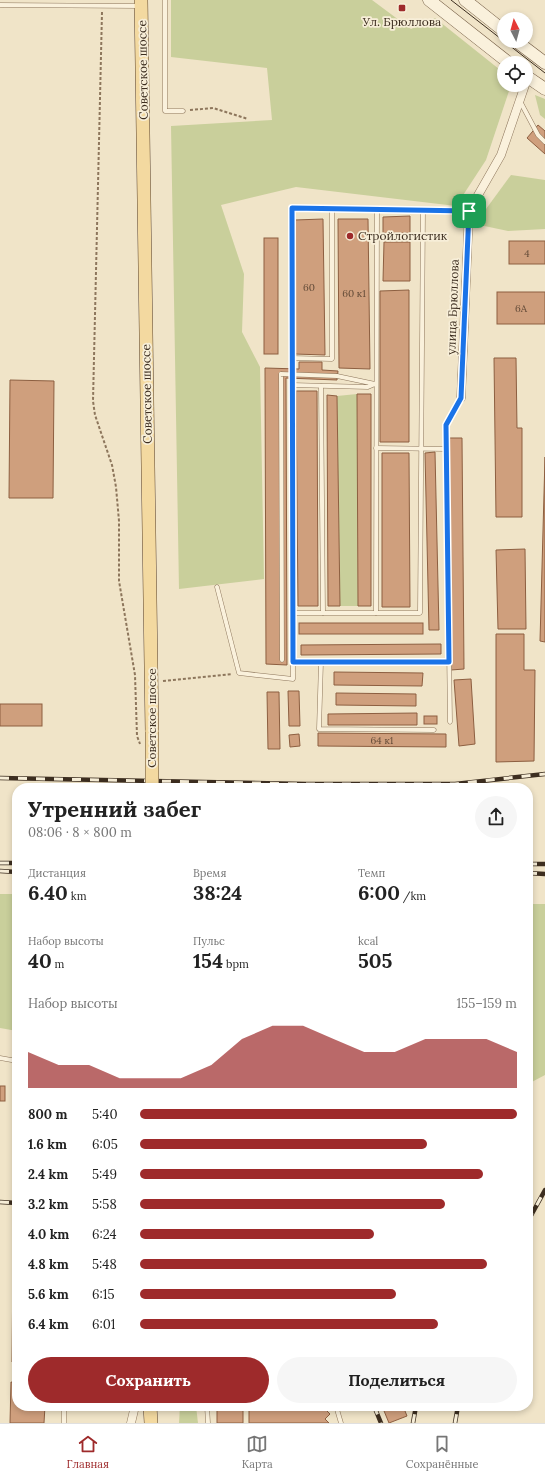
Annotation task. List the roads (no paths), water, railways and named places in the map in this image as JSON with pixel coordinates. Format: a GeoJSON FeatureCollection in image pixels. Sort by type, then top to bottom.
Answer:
{"type":"FeatureCollection","features":[{"type":"Feature","properties":{"kind":"main road","name":"Советское шоссе"},"geometry":{"type":"LineString","coordinates":[[142,3],[152,783]]}},
{"type":"Feature","properties":{"kind":"main road"},"geometry":{"type":"LineString","coordinates":[[150,1411],[151,1423]]}},
{"type":"Feature","properties":{"kind":"street"},"geometry":{"type":"LineString","coordinates":[[429,0],[500,56]]}},
{"type":"Feature","properties":{"kind":"street"},"geometry":{"type":"LineString","coordinates":[[470,2],[497,25]]}},
{"type":"Feature","properties":{"kind":"street"},"geometry":{"type":"LineString","coordinates":[[525,48],[542,61],[533,72]]}},
{"type":"Feature","properties":{"kind":"street"},"geometry":{"type":"LineString","coordinates":[[533,83],[545,89]]}},
{"type":"Feature","properties":{"kind":"street","name":"улица Брюллова"},"geometry":{"type":"LineString","coordinates":[[461,398],[469,211],[501,156],[522,92]]}},
{"type":"Feature","properties":{"kind":"street"},"geometry":{"type":"LineString","coordinates":[[131,1423],[134,1411]]}},
{"type":"Feature","properties":{"kind":"lane"},"geometry":{"type":"LineString","coordinates":[[165,0],[165,111],[183,111]]}},
{"type":"Feature","properties":{"kind":"lane"},"geometry":{"type":"LineString","coordinates":[[0,5],[102,7],[142,3]]}},
{"type":"Feature","properties":{"kind":"lane"},"geometry":{"type":"LineString","coordinates":[[520,100],[538,135],[545,142]]}},
{"type":"Feature","properties":{"kind":"lane"},"geometry":{"type":"LineString","coordinates":[[217,588],[239,673],[294,679],[292,208],[469,211]]}},
{"type":"Feature","properties":{"kind":"lane"},"geometry":{"type":"LineString","coordinates":[[292,358],[332,358],[332,209]]}},
{"type":"Feature","properties":{"kind":"lane"},"geometry":{"type":"LineString","coordinates":[[376,613],[375,384],[377,210]]}},
{"type":"Feature","properties":{"kind":"lane"},"geometry":{"type":"LineString","coordinates":[[293,613],[420,613],[423,210]]}},
{"type":"Feature","properties":{"kind":"lane"},"geometry":{"type":"LineString","coordinates":[[282,660],[282,374],[337,376],[375,384]]}},
{"type":"Feature","properties":{"kind":"lane"},"geometry":{"type":"LineString","coordinates":[[292,385],[368,387],[375,384]]}},
{"type":"Feature","properties":{"kind":"lane"},"geometry":{"type":"LineString","coordinates":[[321,386],[323,613]]}},
{"type":"Feature","properties":{"kind":"lane"},"geometry":{"type":"LineString","coordinates":[[450,722],[446,425],[461,398]]}},
{"type":"Feature","properties":{"kind":"lane"},"geometry":{"type":"LineString","coordinates":[[376,448],[446,449]]}},
{"type":"Feature","properties":{"kind":"lane"},"geometry":{"type":"LineString","coordinates":[[293,662],[449,662]]}},
{"type":"Feature","properties":{"kind":"lane"},"geometry":{"type":"LineString","coordinates":[[321,662],[319,729],[434,730]]}},
{"type":"Feature","properties":{"kind":"lane"},"geometry":{"type":"LineString","coordinates":[[0,1058],[12,1061]]}},
{"type":"Feature","properties":{"kind":"lane"},"geometry":{"type":"LineString","coordinates":[[64,1411],[64,1423]]}},
{"type":"Feature","properties":{"kind":"lane"},"geometry":{"type":"LineString","coordinates":[[207,1411],[208,1423]]}},
{"type":"Feature","properties":{"kind":"lane"},"geometry":{"type":"LineString","coordinates":[[337,1411],[341,1423]]}},
{"type":"Feature","properties":{"kind":"tram line"},"geometry":{"type":"LineString","coordinates":[[451,0],[545,73]]}},
{"type":"Feature","properties":{"kind":"railway"},"geometry":{"type":"LineString","coordinates":[[464,783],[545,774]]}},
{"type":"Feature","properties":{"kind":"railway"},"geometry":{"type":"LineString","coordinates":[[0,778],[255,783]]}},
{"type":"Feature","properties":{"kind":"railway"},"geometry":{"type":"LineString","coordinates":[[0,863],[12,863]]}},
{"type":"Feature","properties":{"kind":"railway"},"geometry":{"type":"LineString","coordinates":[[533,864],[545,864]]}},
{"type":"Feature","properties":{"kind":"railway"},"geometry":{"type":"LineString","coordinates":[[0,871],[12,872]]}},
{"type":"Feature","properties":{"kind":"railway"},"geometry":{"type":"LineString","coordinates":[[533,873],[545,874]]}},
{"type":"Feature","properties":{"kind":"railway"},"geometry":{"type":"LineString","coordinates":[[533,1212],[545,1190]]}},
{"type":"Feature","properties":{"kind":"railway"},"geometry":{"type":"LineString","coordinates":[[0,1202],[12,1203]]}},
{"type":"Feature","properties":{"kind":"railway"},"geometry":{"type":"LineString","coordinates":[[376,1411],[381,1423]]}},
{"type":"Feature","properties":{"kind":"railway"},"geometry":{"type":"LineString","coordinates":[[413,1423],[415,1411]]}},
{"type":"Feature","properties":{"kind":"railway"},"geometry":{"type":"LineString","coordinates":[[455,1423],[457,1411]]}},
{"type":"Feature","properties":{"kind":"place","name":"Ул. Брюллова"},"geometry":{"type":"Point","coordinates":[402,8]}},
{"type":"Feature","properties":{"kind":"place","name":"Стройлогистик"},"geometry":{"type":"Point","coordinates":[350,236]}}]}
